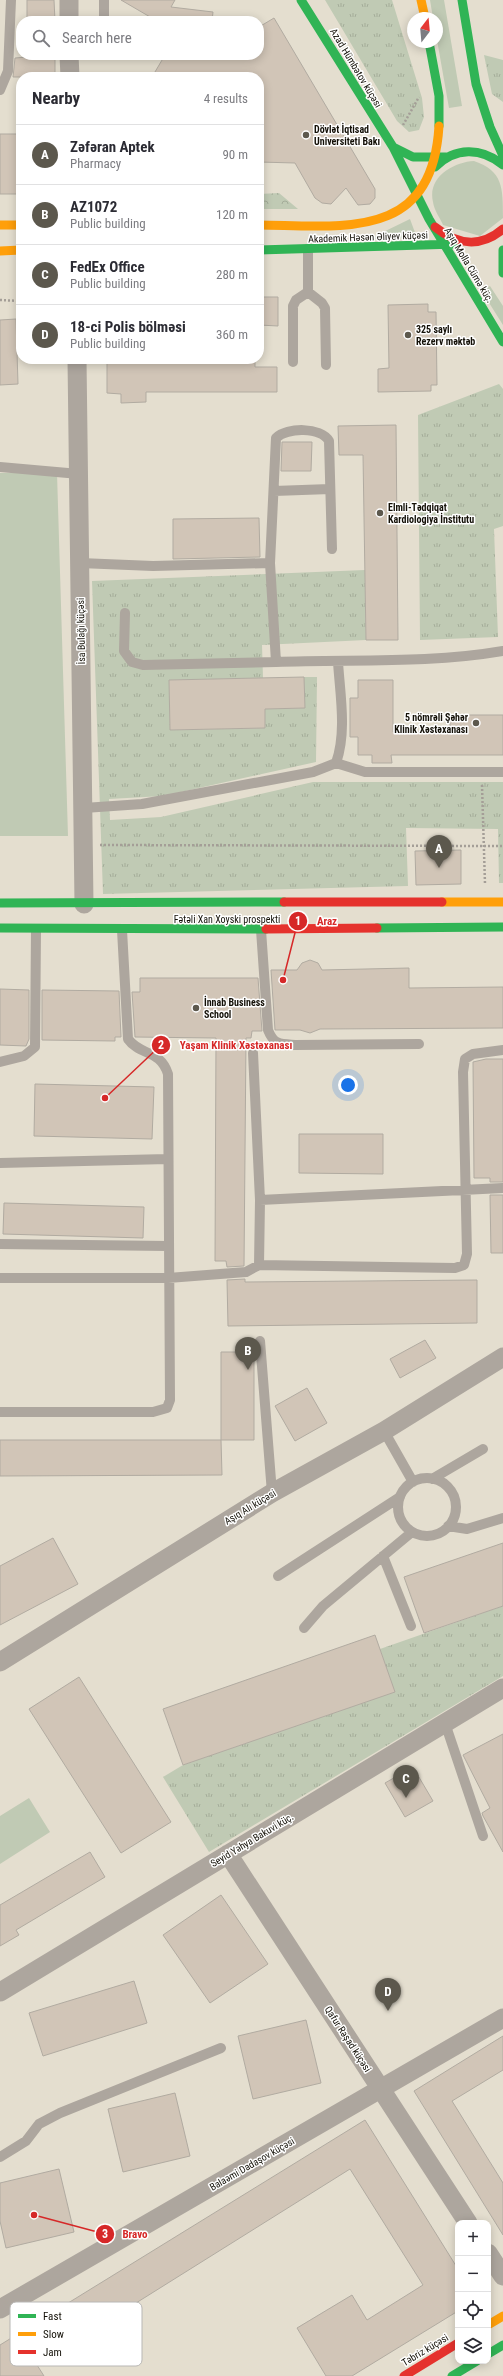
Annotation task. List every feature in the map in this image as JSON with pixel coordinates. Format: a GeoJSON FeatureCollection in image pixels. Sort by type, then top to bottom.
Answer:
{"type":"FeatureCollection","features":[{"type":"Feature","properties":{"kind":"main road","name":"Azad Hümbətov küçəsi"},"geometry":{"type":"LineString","coordinates":[[301,0],[392,147],[429,219]]}},
{"type":"Feature","properties":{"kind":"main road"},"geometry":{"type":"LineString","coordinates":[[421,0],[424,12]]}},
{"type":"Feature","properties":{"kind":"main road"},"geometry":{"type":"LineString","coordinates":[[462,0],[476,84],[493,140],[503,156]]}},
{"type":"Feature","properties":{"kind":"main road"},"geometry":{"type":"LineString","coordinates":[[430,48],[440,113],[433,158],[425,185],[425,208],[429,219],[440,232],[455,241],[478,243],[489,239],[503,229]]}},
{"type":"Feature","properties":{"kind":"main road"},"geometry":{"type":"LineString","coordinates":[[425,185],[436,165],[446,157],[493,140]]}},
{"type":"Feature","properties":{"kind":"main road"},"geometry":{"type":"LineString","coordinates":[[392,147],[413,157],[446,157]]}},
{"type":"Feature","properties":{"kind":"main road"},"geometry":{"type":"LineString","coordinates":[[456,153],[479,152],[490,155],[503,165]]}},
{"type":"Feature","properties":{"kind":"main road","name":"Akademik Həsən Əliyev küçəsi"},"geometry":{"type":"LineString","coordinates":[[264,225],[352,225],[374,223],[389,217],[404,208],[425,185]]}},
{"type":"Feature","properties":{"kind":"main road","name":"Aşıq Molla Cümə küç."},"geometry":{"type":"LineString","coordinates":[[429,219],[503,342]]}},
{"type":"Feature","properties":{"kind":"main road"},"geometry":{"type":"LineString","coordinates":[[0,225],[16,225]]}},
{"type":"Feature","properties":{"kind":"main road","name":"Akademik Həsən Əliyev küçəsi"},"geometry":{"type":"LineString","coordinates":[[264,250],[478,243]]}},
{"type":"Feature","properties":{"kind":"main road"},"geometry":{"type":"LineString","coordinates":[[0,250],[16,250]]}},
{"type":"Feature","properties":{"kind":"main road"},"geometry":{"type":"LineString","coordinates":[[503,250],[503,272]]}},
{"type":"Feature","properties":{"kind":"main road","name":"Fətəli Xan Xoyski prospekti"},"geometry":{"type":"LineString","coordinates":[[0,903],[503,902]]}},
{"type":"Feature","properties":{"kind":"main road","name":"Fətəli Xan Xoyski prospekti"},"geometry":{"type":"LineString","coordinates":[[0,928],[261,930],[503,927]]}},
{"type":"Feature","properties":{"kind":"main road"},"geometry":{"type":"LineString","coordinates":[[491,2323],[503,2316]]}},
{"type":"Feature","properties":{"kind":"main road","name":"Təbriz küçəsi"},"geometry":{"type":"LineString","coordinates":[[404,2376],[455,2345]]}},
{"type":"Feature","properties":{"kind":"main road"},"geometry":{"type":"LineString","coordinates":[[491,2352],[503,2345]]}},
{"type":"Feature","properties":{"kind":"main road"},"geometry":{"type":"LineString","coordinates":[[452,2376],[472,2364]]}},
{"type":"Feature","properties":{"kind":"street"},"geometry":{"type":"LineString","coordinates":[[69,0],[69,16]]}},
{"type":"Feature","properties":{"kind":"street"},"geometry":{"type":"LineString","coordinates":[[69,60],[70,72]]}},
{"type":"Feature","properties":{"kind":"street","name":"İsa Bulağı küçəsi"},"geometry":{"type":"LineString","coordinates":[[77,364],[84,808],[84,904]]}},
{"type":"Feature","properties":{"kind":"street","name":"Aşıq Alı küçəsi"},"geometry":{"type":"LineString","coordinates":[[0,1662],[272,1493],[384,1431],[503,1357]]}},
{"type":"Feature","properties":{"kind":"street","name":"Seyid Yəhya Bakuvi küç."},"geometry":{"type":"LineString","coordinates":[[0,1992],[503,1688]]}},
{"type":"Feature","properties":{"kind":"street","name":"Qafur Rəşad küçəsi"},"geometry":{"type":"LineString","coordinates":[[228,1854],[466,2220]]}},
{"type":"Feature","properties":{"kind":"street","name":"Balaəmi Dadaşov küçəsi"},"geometry":{"type":"LineString","coordinates":[[12,2302],[381,2090],[503,2018]]}},
{"type":"Feature","properties":{"kind":"street"},"geometry":{"type":"LineString","coordinates":[[490,2256],[503,2276]]}},
{"type":"Feature","properties":{"kind":"street","name":"Balaəmi Dadaşov küçəsi"},"geometry":{"type":"LineString","coordinates":[[0,2309],[10,2303]]}},
{"type":"Feature","properties":{"kind":"lane"},"geometry":{"type":"LineString","coordinates":[[0,90],[8,71],[12,0]]}},
{"type":"Feature","properties":{"kind":"lane"},"geometry":{"type":"LineString","coordinates":[[104,0],[104,16]]}},
{"type":"Feature","properties":{"kind":"lane"},"geometry":{"type":"LineString","coordinates":[[308,249],[308,292]]}},
{"type":"Feature","properties":{"kind":"lane"},"geometry":{"type":"LineString","coordinates":[[293,362],[293,306],[296,300],[308,292]]}},
{"type":"Feature","properties":{"kind":"lane"},"geometry":{"type":"LineString","coordinates":[[308,292],[322,303],[325,308],[326,365]]}},
{"type":"Feature","properties":{"kind":"lane"},"geometry":{"type":"LineString","coordinates":[[276,662],[270,563],[276,438],[281,433],[292,431],[325,434],[329,441],[332,549]]}},
{"type":"Feature","properties":{"kind":"lane"},"geometry":{"type":"LineString","coordinates":[[0,468],[79,474]]}},
{"type":"Feature","properties":{"kind":"lane"},"geometry":{"type":"LineString","coordinates":[[274,491],[330,489]]}},
{"type":"Feature","properties":{"kind":"lane"},"geometry":{"type":"LineString","coordinates":[[80,563],[153,566],[270,563]]}},
{"type":"Feature","properties":{"kind":"lane"},"geometry":{"type":"LineString","coordinates":[[126,613],[124,650],[132,662],[143,665],[338,662],[474,656],[503,652]]}},
{"type":"Feature","properties":{"kind":"lane"},"geometry":{"type":"LineString","coordinates":[[336,763],[340,750],[341,727],[338,662]]}},
{"type":"Feature","properties":{"kind":"lane"},"geometry":{"type":"LineString","coordinates":[[84,808],[142,804],[313,772],[336,763],[365,772],[503,772]]}},
{"type":"Feature","properties":{"kind":"lane"},"geometry":{"type":"LineString","coordinates":[[0,1062],[24,1056],[35,1047],[36,929]]}},
{"type":"Feature","properties":{"kind":"lane"},"geometry":{"type":"LineString","coordinates":[[0,1412],[153,1412],[167,1408],[170,1400],[168,1278],[168,1074],[165,1064],[157,1056],[132,1044],[128,1039],[122,930]]}},
{"type":"Feature","properties":{"kind":"lane"},"geometry":{"type":"LineString","coordinates":[[261,930],[268,1030],[272,1040],[281,1044],[295,1046],[419,1044]]}},
{"type":"Feature","properties":{"kind":"lane"},"geometry":{"type":"LineString","coordinates":[[0,1278],[168,1278],[246,1272],[258,1265],[454,1268],[464,1265],[467,1254],[464,1189],[465,1104],[463,1072],[465,1059],[473,1054],[503,1050]]}},
{"type":"Feature","properties":{"kind":"lane"},"geometry":{"type":"LineString","coordinates":[[253,1053],[260,1200],[258,1265]]}},
{"type":"Feature","properties":{"kind":"lane"},"geometry":{"type":"LineString","coordinates":[[0,1163],[168,1159]]}},
{"type":"Feature","properties":{"kind":"lane"},"geometry":{"type":"LineString","coordinates":[[260,1200],[503,1188]]}},
{"type":"Feature","properties":{"kind":"lane"},"geometry":{"type":"LineString","coordinates":[[0,1244],[168,1246]]}},
{"type":"Feature","properties":{"kind":"lane"},"geometry":{"type":"LineString","coordinates":[[260,1341],[272,1493]]}},
{"type":"Feature","properties":{"kind":"lane"},"geometry":{"type":"LineString","coordinates":[[384,1431],[412,1482]]}},
{"type":"Feature","properties":{"kind":"lane"},"geometry":{"type":"LineString","coordinates":[[432,1479],[483,1449]]}},
{"type":"Feature","properties":{"kind":"lane"},"geometry":{"type":"LineString","coordinates":[[422,1479],[432,1479],[449,1489],[454,1498],[454,1517],[448,1526],[431,1536],[412,1532],[404,1526],[399,1517],[398,1507],[400,1497],[405,1488],[412,1482],[422,1479]]}},
{"type":"Feature","properties":{"kind":"lane"},"geometry":{"type":"LineString","coordinates":[[278,1576],[400,1497]]}},
{"type":"Feature","properties":{"kind":"lane"},"geometry":{"type":"LineString","coordinates":[[448,1526],[467,1529],[503,1518]]}},
{"type":"Feature","properties":{"kind":"lane"},"geometry":{"type":"LineString","coordinates":[[304,1628],[324,1606],[412,1532]]}},
{"type":"Feature","properties":{"kind":"lane"},"geometry":{"type":"LineString","coordinates":[[383,1556],[411,1626]]}},
{"type":"Feature","properties":{"kind":"lane"},"geometry":{"type":"LineString","coordinates":[[446,1722],[483,1836]]}},
{"type":"Feature","properties":{"kind":"lane"},"geometry":{"type":"LineString","coordinates":[[0,2157],[26,2141],[39,2124],[60,2113],[221,2048]]}},
{"type":"Feature","properties":{"kind":"path"},"geometry":{"type":"LineString","coordinates":[[402,126],[421,95]]}},
{"type":"Feature","properties":{"kind":"path"},"geometry":{"type":"LineString","coordinates":[[0,300],[16,300]]}},
{"type":"Feature","properties":{"kind":"path"},"geometry":{"type":"LineString","coordinates":[[481,772],[485,892]]}},
{"type":"Feature","properties":{"kind":"path"},"geometry":{"type":"LineString","coordinates":[[83,845],[503,846]]}},
{"type":"Feature","properties":{"kind":"green space"},"geometry":{"type":"Polygon","coordinates":[[[325,0],[392,0],[422,98],[424,117],[419,130],[409,132],[397,121],[325,0]]]}},
{"type":"Feature","properties":{"kind":"green space"},"geometry":{"type":"Polygon","coordinates":[[[430,0],[444,0],[462,106],[449,108],[438,48],[443,48],[443,12],[432,12],[430,0]]]}},
{"type":"Feature","properties":{"kind":"green space"},"geometry":{"type":"Polygon","coordinates":[[[484,55],[503,60],[503,102],[492,94],[484,55]]]}},
{"type":"Feature","properties":{"kind":"green space"},"geometry":{"type":"Polygon","coordinates":[[[474,161],[484,165],[496,175],[503,197],[503,218],[480,236],[443,225],[435,208],[432,193],[438,178],[444,172],[458,164],[474,161]]]}},
{"type":"Feature","properties":{"kind":"green space"},"geometry":{"type":"Polygon","coordinates":[[[279,193],[298,209],[264,209],[264,194],[279,193]]]}},
{"type":"Feature","properties":{"kind":"green space"},"geometry":{"type":"Polygon","coordinates":[[[410,219],[417,238],[369,239],[410,219]]]}},
{"type":"Feature","properties":{"kind":"green space"},"geometry":{"type":"Polygon","coordinates":[[[490,286],[503,306],[503,325],[481,290],[490,286]]]}},
{"type":"Feature","properties":{"kind":"green space"},"geometry":{"type":"Polygon","coordinates":[[[499,384],[503,389],[503,526],[494,529],[498,637],[420,640],[418,415],[499,384]]]}},
{"type":"Feature","properties":{"kind":"green space"},"geometry":{"type":"Polygon","coordinates":[[[0,473],[57,473],[68,836],[0,836],[0,473]]]}},
{"type":"Feature","properties":{"kind":"green space"},"geometry":{"type":"Polygon","coordinates":[[[365,570],[366,640],[262,645],[263,678],[169,680],[170,730],[265,728],[265,709],[304,708],[304,677],[317,677],[316,762],[163,796],[109,799],[110,820],[161,817],[313,782],[503,782],[503,883],[499,883],[498,829],[406,828],[408,886],[103,894],[92,581],[365,570]]]}},
{"type":"Feature","properties":{"kind":"green space"},"geometry":{"type":"Polygon","coordinates":[[[503,1606],[503,1676],[209,1852],[163,1777],[183,1765],[394,1692],[380,1649],[503,1606]]]}},
{"type":"Feature","properties":{"kind":"green space"},"geometry":{"type":"Polygon","coordinates":[[[29,1798],[50,1832],[0,1864],[0,1816],[29,1798]]]}},
{"type":"Feature","properties":{"kind":"building"},"geometry":{"type":"Polygon","coordinates":[[[27,0],[54,0],[55,16],[27,16],[27,0]]]}},
{"type":"Feature","properties":{"kind":"building"},"geometry":{"type":"Polygon","coordinates":[[[121,0],[175,0],[171,7],[213,12],[213,16],[148,16],[121,0]]]}},
{"type":"Feature","properties":{"kind":"building"},"geometry":{"type":"Polygon","coordinates":[[[274,18],[375,189],[375,198],[370,204],[358,205],[346,188],[331,204],[322,203],[315,198],[295,163],[264,162],[264,72],[155,72],[162,60],[264,60],[264,24],[274,18]]]}},
{"type":"Feature","properties":{"kind":"building"},"geometry":{"type":"Polygon","coordinates":[[[15,58],[16,60],[55,60],[55,72],[16,72],[16,77],[13,77],[15,58]]]}},
{"type":"Feature","properties":{"kind":"building"},"geometry":{"type":"Polygon","coordinates":[[[0,134],[16,134],[16,194],[0,194],[0,134]]]}},
{"type":"Feature","properties":{"kind":"building"},"geometry":{"type":"Polygon","coordinates":[[[264,297],[278,297],[278,326],[264,325],[264,297]]]}},
{"type":"Feature","properties":{"kind":"building"},"geometry":{"type":"Polygon","coordinates":[[[428,304],[428,312],[436,312],[437,385],[431,385],[431,391],[378,392],[378,369],[389,368],[388,305],[428,304]]]}},
{"type":"Feature","properties":{"kind":"building"},"geometry":{"type":"Polygon","coordinates":[[[16,319],[16,364],[17,364],[18,384],[0,385],[0,320],[16,319]]]}},
{"type":"Feature","properties":{"kind":"building"},"geometry":{"type":"Polygon","coordinates":[[[107,364],[255,364],[255,367],[277,367],[277,392],[146,392],[146,402],[121,403],[121,394],[107,393],[107,364]]]}},
{"type":"Feature","properties":{"kind":"building","name":"Elmli-Tədqiqat Kardiologiya İnstitutu"},"geometry":{"type":"Polygon","coordinates":[[[396,425],[398,640],[366,640],[363,455],[339,455],[338,426],[396,425]]]}},
{"type":"Feature","properties":{"kind":"building"},"geometry":{"type":"Polygon","coordinates":[[[282,442],[312,442],[311,471],[281,471],[282,442]]]}},
{"type":"Feature","properties":{"kind":"building"},"geometry":{"type":"Polygon","coordinates":[[[259,518],[260,557],[173,559],[173,519],[259,518]]]}},
{"type":"Feature","properties":{"kind":"building"},"geometry":{"type":"Polygon","coordinates":[[[304,677],[305,708],[265,709],[265,728],[170,730],[169,680],[304,677]]]}},
{"type":"Feature","properties":{"kind":"building","name":"5 nömrəli Şəhər Klinik Xəstəxanası"},"geometry":{"type":"Polygon","coordinates":[[[358,680],[393,680],[393,732],[450,732],[450,715],[503,715],[503,755],[391,755],[392,763],[372,763],[372,755],[358,755],[358,737],[350,737],[350,698],[358,698],[358,680]]]}},
{"type":"Feature","properties":{"kind":"building"},"geometry":{"type":"Polygon","coordinates":[[[461,850],[461,884],[416,885],[415,851],[461,850]]]}},
{"type":"Feature","properties":{"kind":"building"},"geometry":{"type":"Polygon","coordinates":[[[310,960],[318,963],[322,970],[409,968],[409,988],[503,987],[503,1028],[320,1029],[310,1033],[300,1030],[275,1030],[271,970],[297,970],[302,963],[310,960]]]}},
{"type":"Feature","properties":{"kind":"building"},"geometry":{"type":"Polygon","coordinates":[[[140,978],[258,978],[262,1031],[252,1031],[251,1038],[246,1038],[244,1266],[227,1267],[226,1261],[215,1261],[216,1038],[135,1037],[132,992],[140,992],[140,978]]]}},
{"type":"Feature","properties":{"kind":"building"},"geometry":{"type":"Polygon","coordinates":[[[0,989],[29,990],[29,1039],[26,1046],[0,1045],[0,989]]]}},
{"type":"Feature","properties":{"kind":"building"},"geometry":{"type":"Polygon","coordinates":[[[42,990],[119,991],[121,1037],[115,1037],[115,1041],[42,1040],[42,990]]]}},
{"type":"Feature","properties":{"kind":"building"},"geometry":{"type":"Polygon","coordinates":[[[486,1059],[503,1059],[503,1182],[490,1182],[490,1178],[474,1178],[473,1062],[486,1059]]]}},
{"type":"Feature","properties":{"kind":"building"},"geometry":{"type":"Polygon","coordinates":[[[35,1084],[154,1087],[152,1139],[34,1136],[35,1084]]]}},
{"type":"Feature","properties":{"kind":"building"},"geometry":{"type":"Polygon","coordinates":[[[299,1134],[383,1134],[383,1174],[299,1173],[299,1134]]]}},
{"type":"Feature","properties":{"kind":"building"},"geometry":{"type":"Polygon","coordinates":[[[490,1195],[503,1195],[503,1253],[491,1253],[490,1195]]]}},
{"type":"Feature","properties":{"kind":"building"},"geometry":{"type":"Polygon","coordinates":[[[4,1203],[144,1207],[143,1238],[3,1234],[4,1203]]]}},
{"type":"Feature","properties":{"kind":"building"},"geometry":{"type":"Polygon","coordinates":[[[245,1279],[245,1282],[477,1280],[477,1323],[228,1326],[227,1280],[245,1279]]]}},
{"type":"Feature","properties":{"kind":"building"},"geometry":{"type":"Polygon","coordinates":[[[425,1340],[436,1358],[400,1378],[390,1359],[425,1340]]]}},
{"type":"Feature","properties":{"kind":"building"},"geometry":{"type":"Polygon","coordinates":[[[221,1352],[254,1352],[254,1440],[221,1440],[221,1352]]]}},
{"type":"Feature","properties":{"kind":"building"},"geometry":{"type":"Polygon","coordinates":[[[307,1388],[327,1423],[295,1441],[275,1406],[307,1388]]]}},
{"type":"Feature","properties":{"kind":"building"},"geometry":{"type":"Polygon","coordinates":[[[0,1440],[221,1440],[222,1475],[0,1476],[0,1440]]]}},
{"type":"Feature","properties":{"kind":"building"},"geometry":{"type":"Polygon","coordinates":[[[53,1538],[78,1584],[0,1625],[0,1566],[53,1538]]]}},
{"type":"Feature","properties":{"kind":"building"},"geometry":{"type":"Polygon","coordinates":[[[503,1543],[503,1606],[424,1633],[404,1577],[503,1543]]]}},
{"type":"Feature","properties":{"kind":"building"},"geometry":{"type":"Polygon","coordinates":[[[375,1635],[395,1692],[183,1765],[163,1709],[375,1635]]]}},
{"type":"Feature","properties":{"kind":"building"},"geometry":{"type":"Polygon","coordinates":[[[79,1677],[171,1822],[121,1853],[29,1709],[79,1677]]]}},
{"type":"Feature","properties":{"kind":"building"},"geometry":{"type":"Polygon","coordinates":[[[503,1734],[503,1852],[483,1816],[482,1813],[490,1808],[463,1755],[503,1734]]]}},
{"type":"Feature","properties":{"kind":"building"},"geometry":{"type":"Polygon","coordinates":[[[413,1767],[433,1801],[405,1817],[385,1783],[413,1767]]]}},
{"type":"Feature","properties":{"kind":"building"},"geometry":{"type":"Polygon","coordinates":[[[90,1852],[105,1877],[16,1930],[19,1935],[0,1946],[0,1905],[90,1852]]]}},
{"type":"Feature","properties":{"kind":"building"},"geometry":{"type":"Polygon","coordinates":[[[221,1895],[268,1964],[210,2003],[163,1935],[221,1895]]]}},
{"type":"Feature","properties":{"kind":"building"},"geometry":{"type":"Polygon","coordinates":[[[134,1981],[147,2023],[43,2056],[29,2013],[134,1981]]]}},
{"type":"Feature","properties":{"kind":"building"},"geometry":{"type":"Polygon","coordinates":[[[306,2020],[321,2083],[253,2099],[238,2036],[306,2020]]]}},
{"type":"Feature","properties":{"kind":"building"},"geometry":{"type":"Polygon","coordinates":[[[503,2036],[503,2070],[452,2101],[503,2183],[503,2235],[414,2091],[503,2036]]]}},
{"type":"Feature","properties":{"kind":"building"},"geometry":{"type":"Polygon","coordinates":[[[175,2093],[190,2156],[123,2172],[108,2109],[175,2093]]]}},
{"type":"Feature","properties":{"kind":"building"},"geometry":{"type":"Polygon","coordinates":[[[365,2120],[455,2264],[455,2313],[352,2376],[326,2376],[297,2328],[352,2295],[367,2320],[423,2285],[350,2169],[138,2302],[70,2302],[365,2120]]]}},
{"type":"Feature","properties":{"kind":"building"},"geometry":{"type":"Polygon","coordinates":[[[59,2169],[74,2232],[6,2248],[0,2221],[0,2183],[59,2169]]]}},
{"type":"Feature","properties":{"kind":"building"},"geometry":{"type":"Polygon","coordinates":[[[10,2339],[10,2366],[38,2366],[44,2376],[0,2376],[0,2345],[10,2339]]]}},
{"type":"Feature","properties":{"kind":"traffic: fast"},"geometry":{"type":"LineString","coordinates":[[301,0],[393,147]]}},
{"type":"Feature","properties":{"kind":"traffic: fast"},"geometry":{"type":"LineString","coordinates":[[462,0],[476,84],[490,127],[503,156]]}},
{"type":"Feature","properties":{"kind":"traffic: fast"},"geometry":{"type":"LineString","coordinates":[[430,48],[439,96],[439,126]]}},
{"type":"Feature","properties":{"kind":"traffic: fast"},"geometry":{"type":"LineString","coordinates":[[446,157],[413,157],[393,147],[429,219],[503,342]]}},
{"type":"Feature","properties":{"kind":"traffic: fast"},"geometry":{"type":"LineString","coordinates":[[435,167],[443,160],[451,156],[468,152],[477,152],[486,155],[503,165]]}},
{"type":"Feature","properties":{"kind":"traffic: fast"},"geometry":{"type":"LineString","coordinates":[[264,250],[456,244]]}},
{"type":"Feature","properties":{"kind":"traffic: fast"},"geometry":{"type":"LineString","coordinates":[[503,250],[503,273]]}},
{"type":"Feature","properties":{"kind":"traffic: fast"},"geometry":{"type":"LineString","coordinates":[[0,903],[284,902]]}},
{"type":"Feature","properties":{"kind":"traffic: fast"},"geometry":{"type":"LineString","coordinates":[[377,928],[503,927]]}},
{"type":"Feature","properties":{"kind":"traffic: fast"},"geometry":{"type":"LineString","coordinates":[[0,928],[266,929]]}},
{"type":"Feature","properties":{"kind":"traffic: fast"},"geometry":{"type":"LineString","coordinates":[[491,2352],[503,2345]]}},
{"type":"Feature","properties":{"kind":"traffic: fast"},"geometry":{"type":"LineString","coordinates":[[452,2376],[472,2364]]}},
{"type":"Feature","properties":{"kind":"traffic: slow"},"geometry":{"type":"LineString","coordinates":[[421,0],[424,12]]}},
{"type":"Feature","properties":{"kind":"traffic: slow"},"geometry":{"type":"LineString","coordinates":[[264,225],[322,226],[352,224],[379,219],[402,208],[420,190],[433,163],[439,126]]}},
{"type":"Feature","properties":{"kind":"traffic: slow"},"geometry":{"type":"LineString","coordinates":[[0,225],[16,225]]}},
{"type":"Feature","properties":{"kind":"traffic: slow"},"geometry":{"type":"LineString","coordinates":[[0,251],[16,250]]}},
{"type":"Feature","properties":{"kind":"traffic: slow"},"geometry":{"type":"LineString","coordinates":[[442,902],[503,902]]}},
{"type":"Feature","properties":{"kind":"traffic: slow"},"geometry":{"type":"LineString","coordinates":[[491,2323],[503,2316]]}},
{"type":"Feature","properties":{"kind":"traffic: jam"},"geometry":{"type":"LineString","coordinates":[[435,227],[452,238],[469,242],[486,239],[503,229]]}},
{"type":"Feature","properties":{"kind":"traffic: jam"},"geometry":{"type":"LineString","coordinates":[[284,902],[442,902]]}},
{"type":"Feature","properties":{"kind":"traffic: jam"},"geometry":{"type":"LineString","coordinates":[[266,929],[377,928]]}},
{"type":"Feature","properties":{"kind":"traffic: jam"},"geometry":{"type":"LineString","coordinates":[[404,2376],[455,2345]]}},
{"type":"Feature","properties":{"kind":"place","name":"Dövlət İqtisad Universiteti Bakı"},"geometry":{"type":"Point","coordinates":[306,135]}},
{"type":"Feature","properties":{"kind":"place","name":"325 saylı Rezerv məktəb"},"geometry":{"type":"Point","coordinates":[408,335]}},
{"type":"Feature","properties":{"kind":"place","name":"Elmli-Tədqiqat Kardiologiya İnstitutu"},"geometry":{"type":"Point","coordinates":[380,513]}},
{"type":"Feature","properties":{"kind":"place","name":"5 nömrəli Şəhər Klinik Xəstəxanası"},"geometry":{"type":"Point","coordinates":[476,723]}},
{"type":"Feature","properties":{"kind":"place","name":"Zəfəran Aptek"},"geometry":{"type":"Point","coordinates":[439,868]}},
{"type":"Feature","properties":{"kind":"place","name":"Araz"},"geometry":{"type":"Point","coordinates":[283,980]}},
{"type":"Feature","properties":{"kind":"place","name":"İnnab Business School"},"geometry":{"type":"Point","coordinates":[196,1008]}},
{"type":"Feature","properties":{"kind":"place","name":"Yaşam Klinik Xəstəxanası"},"geometry":{"type":"Point","coordinates":[105,1098]}},
{"type":"Feature","properties":{"kind":"place","name":"AZ1072"},"geometry":{"type":"Point","coordinates":[248,1370]}},
{"type":"Feature","properties":{"kind":"place","name":"FedEx Office"},"geometry":{"type":"Point","coordinates":[406,1798]}},
{"type":"Feature","properties":{"kind":"place","name":"18-ci Polis bölməsi"},"geometry":{"type":"Point","coordinates":[388,2011]}},
{"type":"Feature","properties":{"kind":"place","name":"Bravo"},"geometry":{"type":"Point","coordinates":[34,2215]}}]}
